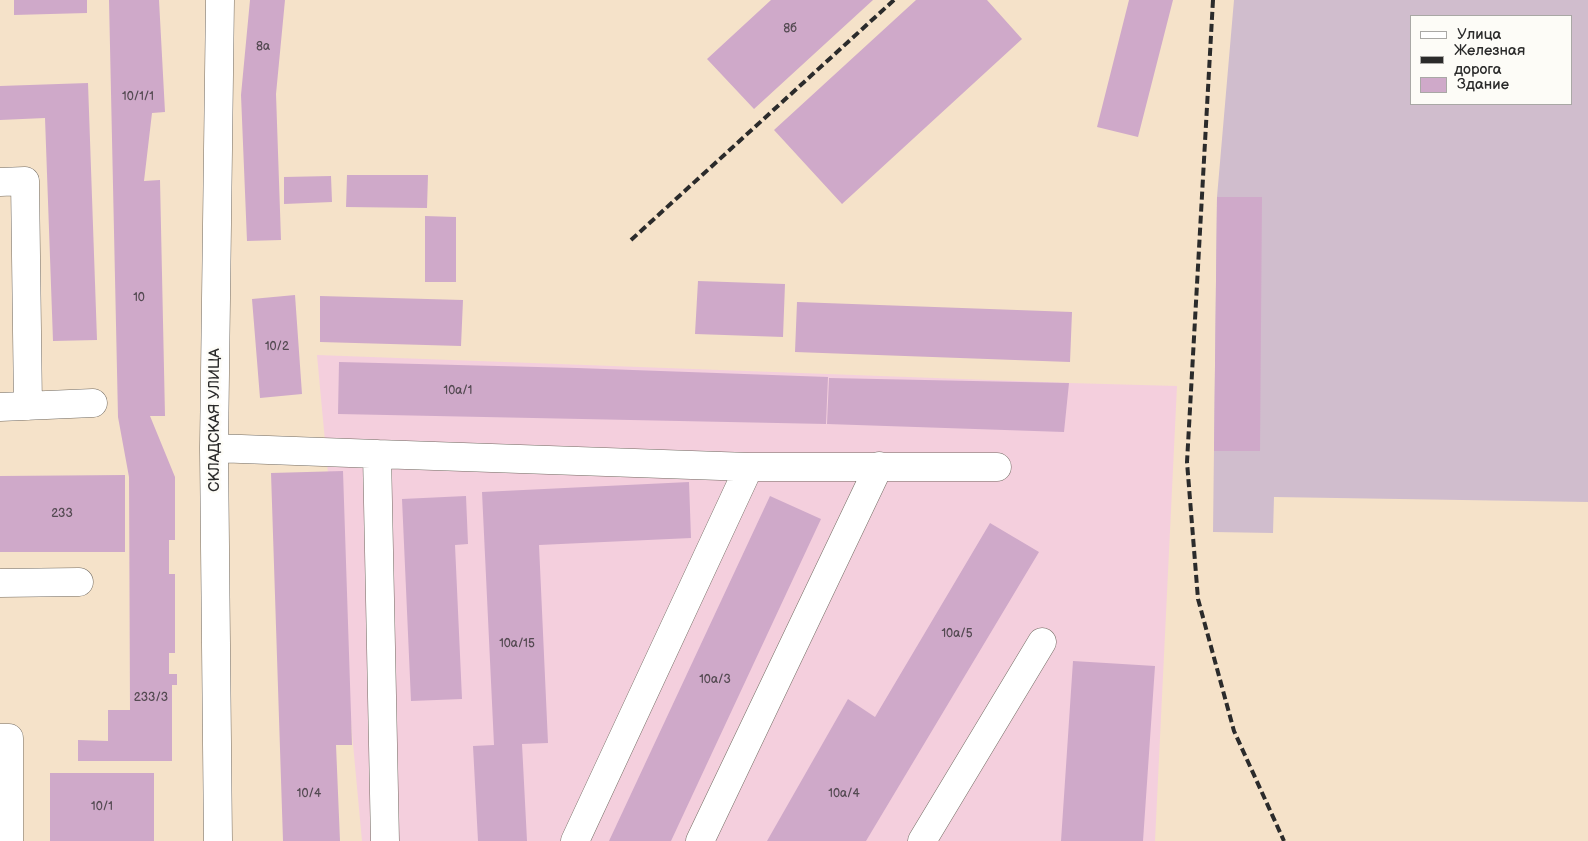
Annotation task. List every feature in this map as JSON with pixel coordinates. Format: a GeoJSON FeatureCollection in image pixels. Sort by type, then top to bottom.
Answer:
{"type":"FeatureCollection","features":[{"type":"Feature","properties":{"kind":"street","name":"СКЛАДСКАЯ УЛИЦА"},"geometry":{"type":"LineString","coordinates":[[218,841],[214,448],[220,0]]}},
{"type":"Feature","properties":{"kind":"street"},"geometry":{"type":"LineString","coordinates":[[0,182],[25,181],[28,406]]}},
{"type":"Feature","properties":{"kind":"street"},"geometry":{"type":"LineString","coordinates":[[0,407],[93,403]]}},
{"type":"Feature","properties":{"kind":"street"},"geometry":{"type":"LineString","coordinates":[[214,448],[749,467],[997,467]]}},
{"type":"Feature","properties":{"kind":"street"},"geometry":{"type":"LineString","coordinates":[[377,454],[385,841]]}},
{"type":"Feature","properties":{"kind":"street"},"geometry":{"type":"LineString","coordinates":[[700,841],[879,466]]}},
{"type":"Feature","properties":{"kind":"street"},"geometry":{"type":"LineString","coordinates":[[574,841],[749,467]]}},
{"type":"Feature","properties":{"kind":"street"},"geometry":{"type":"LineString","coordinates":[[0,583],[79,582]]}},
{"type":"Feature","properties":{"kind":"street"},"geometry":{"type":"LineString","coordinates":[[922,841],[1042,642]]}},
{"type":"Feature","properties":{"kind":"street"},"geometry":{"type":"LineString","coordinates":[[0,738],[9,738],[9,841]]}},
{"type":"Feature","properties":{"kind":"shaded area"},"geometry":{"type":"Polygon","coordinates":[[[1234,0],[1588,0],[1588,502],[1274,497],[1273,533],[1213,532],[1217,197],[1234,0]]]}},
{"type":"Feature","properties":{"kind":"shaded area"},"geometry":{"type":"Polygon","coordinates":[[[317,355],[1177,386],[1155,841],[362,841],[317,355]]]}},
{"type":"Feature","properties":{"kind":"building"},"geometry":{"type":"Polygon","coordinates":[[[14,0],[87,0],[87,13],[14,15],[14,0]]]}},
{"type":"Feature","properties":{"kind":"building"},"geometry":{"type":"Polygon","coordinates":[[[109,0],[159,0],[165,112],[152,113],[144,181],[160,180],[165,416],[150,416],[175,477],[175,540],[169,540],[169,574],[175,574],[175,653],[169,653],[169,674],[177,674],[177,685],[172,685],[172,761],[78,761],[78,740],[108,741],[108,710],[130,710],[129,477],[118,417],[109,0]]]}},
{"type":"Feature","properties":{"kind":"building"},"geometry":{"type":"Polygon","coordinates":[[[250,0],[285,0],[276,94],[281,240],[247,241],[241,95],[250,0]]]}},
{"type":"Feature","properties":{"kind":"building"},"geometry":{"type":"Polygon","coordinates":[[[771,0],[873,0],[754,109],[707,59],[771,0]]]}},
{"type":"Feature","properties":{"kind":"building"},"geometry":{"type":"Polygon","coordinates":[[[916,0],[987,0],[1022,39],[842,204],[774,130],[916,0]]]}},
{"type":"Feature","properties":{"kind":"building"},"geometry":{"type":"Polygon","coordinates":[[[1129,0],[1173,0],[1138,137],[1097,127],[1129,0]]]}},
{"type":"Feature","properties":{"kind":"building"},"geometry":{"type":"Polygon","coordinates":[[[88,83],[97,340],[53,341],[45,118],[0,120],[0,86],[88,83]]]}},
{"type":"Feature","properties":{"kind":"building"},"geometry":{"type":"Polygon","coordinates":[[[347,175],[428,175],[427,208],[346,207],[347,175]]]}},
{"type":"Feature","properties":{"kind":"building"},"geometry":{"type":"Polygon","coordinates":[[[331,176],[332,202],[284,204],[284,177],[331,176]]]}},
{"type":"Feature","properties":{"kind":"building"},"geometry":{"type":"Polygon","coordinates":[[[1217,197],[1262,197],[1260,451],[1214,451],[1217,197]]]}},
{"type":"Feature","properties":{"kind":"building"},"geometry":{"type":"Polygon","coordinates":[[[425,216],[456,217],[456,282],[425,282],[425,216]]]}},
{"type":"Feature","properties":{"kind":"building"},"geometry":{"type":"Polygon","coordinates":[[[698,281],[785,284],[783,337],[695,334],[698,281]]]}},
{"type":"Feature","properties":{"kind":"building"},"geometry":{"type":"Polygon","coordinates":[[[295,295],[302,394],[260,398],[252,299],[295,295]]]}},
{"type":"Feature","properties":{"kind":"building"},"geometry":{"type":"Polygon","coordinates":[[[320,296],[463,300],[461,346],[320,342],[320,296]]]}},
{"type":"Feature","properties":{"kind":"building"},"geometry":{"type":"Polygon","coordinates":[[[797,302],[1072,312],[1070,362],[795,352],[797,302]]]}},
{"type":"Feature","properties":{"kind":"building"},"geometry":{"type":"Polygon","coordinates":[[[339,362],[828,377],[826,424],[338,414],[339,362]]]}},
{"type":"Feature","properties":{"kind":"building"},"geometry":{"type":"Polygon","coordinates":[[[829,378],[1069,383],[1064,432],[827,424],[829,378]]]}},
{"type":"Feature","properties":{"kind":"building"},"geometry":{"type":"Polygon","coordinates":[[[343,471],[352,745],[336,745],[340,841],[283,841],[271,473],[343,471]]]}},
{"type":"Feature","properties":{"kind":"building"},"geometry":{"type":"Polygon","coordinates":[[[125,475],[125,552],[0,552],[0,476],[125,475]]]}},
{"type":"Feature","properties":{"kind":"building"},"geometry":{"type":"Polygon","coordinates":[[[689,482],[691,538],[539,545],[548,743],[522,744],[527,841],[478,841],[473,746],[494,745],[482,492],[689,482]]]}},
{"type":"Feature","properties":{"kind":"building"},"geometry":{"type":"Polygon","coordinates":[[[466,496],[468,544],[455,545],[462,699],[411,701],[402,499],[466,496]]]}},
{"type":"Feature","properties":{"kind":"building"},"geometry":{"type":"Polygon","coordinates":[[[770,496],[821,519],[671,841],[609,841],[770,496]]]}},
{"type":"Feature","properties":{"kind":"building"},"geometry":{"type":"Polygon","coordinates":[[[990,523],[1039,552],[866,841],[767,841],[848,699],[875,717],[990,523]]]}},
{"type":"Feature","properties":{"kind":"building"},"geometry":{"type":"Polygon","coordinates":[[[1073,661],[1155,666],[1143,841],[1061,841],[1073,661]]]}},
{"type":"Feature","properties":{"kind":"building"},"geometry":{"type":"Polygon","coordinates":[[[50,773],[154,773],[154,841],[50,841],[50,773]]]}},
{"type":"Feature","properties":{"kind":"railway"},"geometry":{"type":"LineString","coordinates":[[631,240],[894,0]]}},
{"type":"Feature","properties":{"kind":"railway"},"geometry":{"type":"LineString","coordinates":[[1213,0],[1187,462],[1198,599],[1234,731],[1284,841]]}}]}
